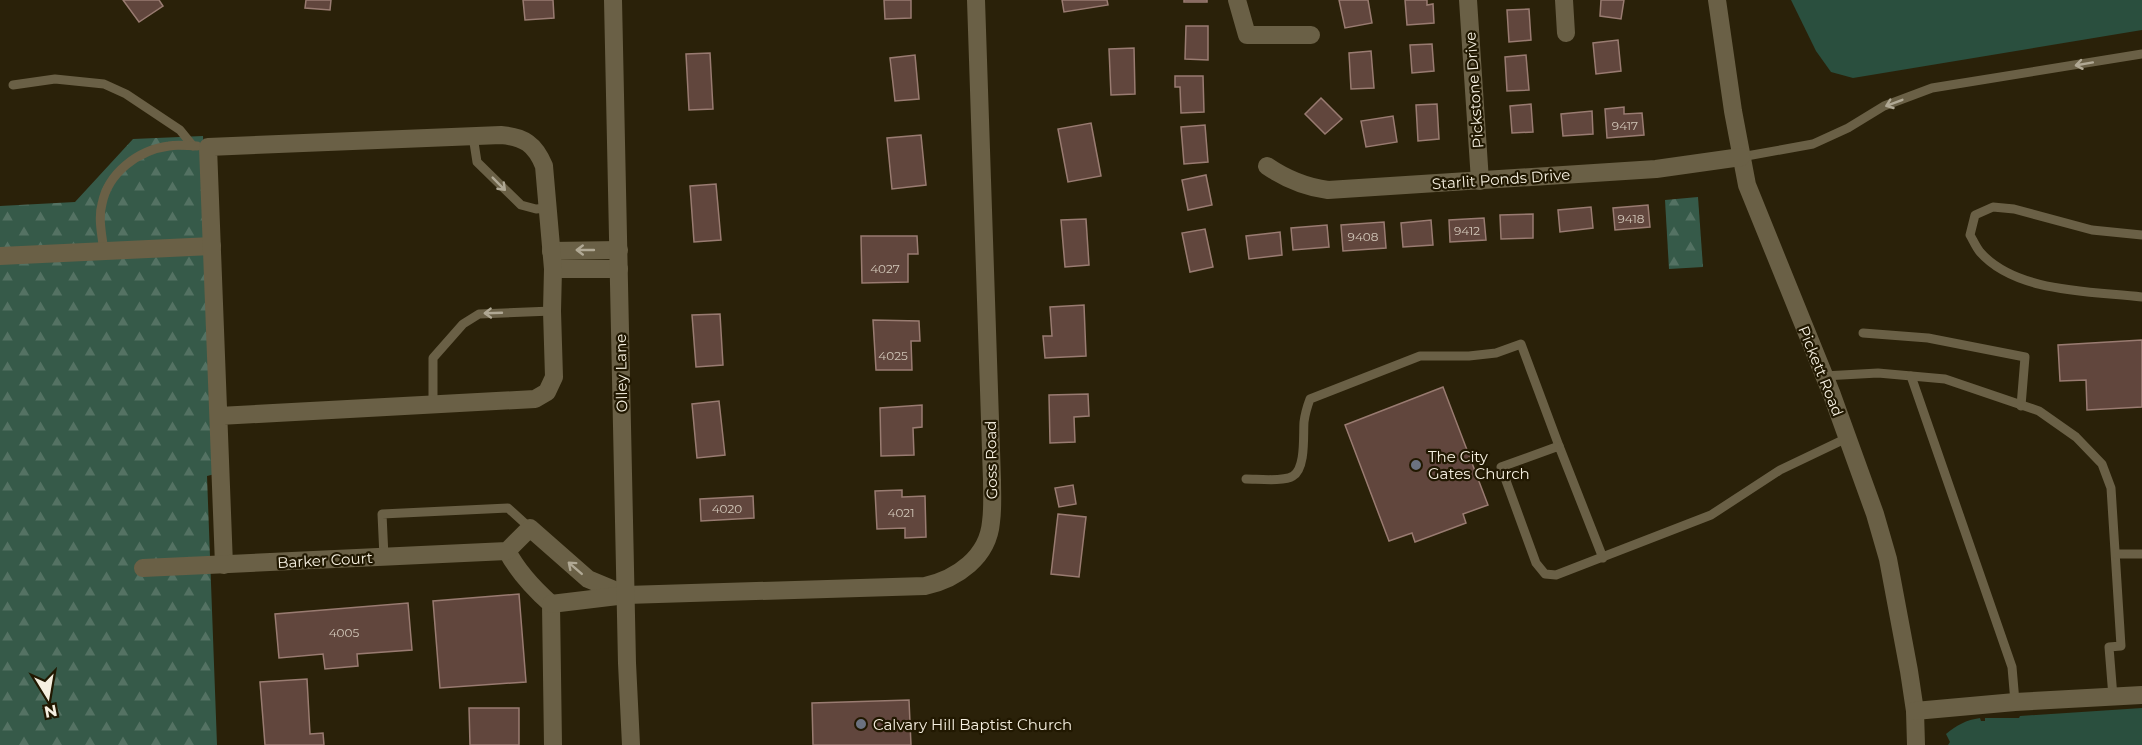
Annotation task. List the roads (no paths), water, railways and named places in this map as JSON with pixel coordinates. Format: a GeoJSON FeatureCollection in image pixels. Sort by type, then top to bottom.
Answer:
{"type":"FeatureCollection","features":[{"type":"Feature","properties":{"kind":"street","name":"Olley Lane"},"geometry":{"type":"LineString","coordinates":[[613,0],[631,745]]}},
{"type":"Feature","properties":{"kind":"street","name":"Goss Road"},"geometry":{"type":"LineString","coordinates":[[626,595],[925,586],[954,577],[968,567],[981,551],[991,524],[992,480],[976,0]]}},
{"type":"Feature","properties":{"kind":"street"},"geometry":{"type":"LineString","coordinates":[[1237,0],[1247,35],[1311,35]]}},
{"type":"Feature","properties":{"kind":"street","name":"Pickstone Drive"},"geometry":{"type":"LineString","coordinates":[[1468,0],[1480,181]]}},
{"type":"Feature","properties":{"kind":"street"},"geometry":{"type":"LineString","coordinates":[[1564,0],[1566,33]]}},
{"type":"Feature","properties":{"kind":"street","name":"Pickett Road"},"geometry":{"type":"LineString","coordinates":[[1717,0],[1747,185],[1824,376],[1875,514],[1888,560],[1915,711],[1916,745]]}},
{"type":"Feature","properties":{"kind":"street"},"geometry":{"type":"LineString","coordinates":[[219,416],[535,399],[547,392],[554,377],[552,260],[544,166],[539,155],[520,137],[501,135],[201,146],[212,246],[224,565]]}},
{"type":"Feature","properties":{"kind":"street","name":"Starlit Ponds Drive"},"geometry":{"type":"LineString","coordinates":[[1267,166],[1285,178],[1310,187],[1328,190],[1656,169],[1741,157]]}},
{"type":"Feature","properties":{"kind":"street"},"geometry":{"type":"LineString","coordinates":[[0,256],[212,246]]}},
{"type":"Feature","properties":{"kind":"street"},"geometry":{"type":"LineString","coordinates":[[552,260],[619,250]]}},
{"type":"Feature","properties":{"kind":"street"},"geometry":{"type":"LineString","coordinates":[[552,260],[619,269]]}},
{"type":"Feature","properties":{"kind":"street"},"geometry":{"type":"LineString","coordinates":[[553,745],[551,604],[532,587],[507,551],[530,528],[588,579],[626,595]]}},
{"type":"Feature","properties":{"kind":"street","name":"Barker Court"},"geometry":{"type":"LineString","coordinates":[[143,568],[507,551]]}},
{"type":"Feature","properties":{"kind":"street"},"geometry":{"type":"LineString","coordinates":[[551,604],[626,595]]}},
{"type":"Feature","properties":{"kind":"street"},"geometry":{"type":"LineString","coordinates":[[1915,711],[2015,702],[2142,695]]}},
{"type":"Feature","properties":{"kind":"lane"},"geometry":{"type":"LineString","coordinates":[[1741,157],[1813,144],[1848,128],[1884,106],[1932,88],[2142,54]]}},
{"type":"Feature","properties":{"kind":"lane"},"geometry":{"type":"LineString","coordinates":[[13,85],[55,79],[104,84],[126,94],[201,146]]}},
{"type":"Feature","properties":{"kind":"lane"},"geometry":{"type":"LineString","coordinates":[[473,136],[477,162],[521,205],[548,208]]}},
{"type":"Feature","properties":{"kind":"lane"},"geometry":{"type":"LineString","coordinates":[[104,251],[101,204],[109,184],[121,169],[138,155],[156,148],[171,145],[201,146]]}},
{"type":"Feature","properties":{"kind":"lane"},"geometry":{"type":"LineString","coordinates":[[2142,235],[2092,230],[2014,209],[1993,207],[1975,215],[1970,235],[1980,252],[2017,277],[2044,286],[2142,297]]}},
{"type":"Feature","properties":{"kind":"lane"},"geometry":{"type":"LineString","coordinates":[[433,404],[433,358],[463,324],[478,314],[552,311]]}},
{"type":"Feature","properties":{"kind":"lane"},"geometry":{"type":"LineString","coordinates":[[1863,333],[1928,338],[2025,357],[2022,406]]}},
{"type":"Feature","properties":{"kind":"lane"},"geometry":{"type":"LineString","coordinates":[[1246,479],[1284,478],[1293,476],[1298,470],[1302,460],[1304,420],[1310,399],[1420,356],[1496,353],[1521,344],[1603,558]]}},
{"type":"Feature","properties":{"kind":"lane"},"geometry":{"type":"LineString","coordinates":[[1824,376],[1878,373],[1945,379],[2039,411],[2076,437],[2102,464],[2111,488],[2121,646],[2109,647],[2113,697]]}},
{"type":"Feature","properties":{"kind":"lane"},"geometry":{"type":"LineString","coordinates":[[1911,376],[2012,667],[2015,702]]}},
{"type":"Feature","properties":{"kind":"lane"},"geometry":{"type":"LineString","coordinates":[[1559,446],[1502,467],[1536,563],[1545,574],[1556,575],[1711,515],[1780,470],[1847,438]]}},
{"type":"Feature","properties":{"kind":"lane"},"geometry":{"type":"LineString","coordinates":[[384,557],[382,514],[508,508],[530,528]]}},
{"type":"Feature","properties":{"kind":"lane"},"geometry":{"type":"LineString","coordinates":[[2116,554],[2142,554]]}},
{"type":"Feature","properties":{"kind":"place","name":"The City Gates Church"},"geometry":{"type":"Point","coordinates":[1416,465]}},
{"type":"Feature","properties":{"kind":"place","name":"Calvary Hill Baptist Church"},"geometry":{"type":"Point","coordinates":[861,724]}}]}
